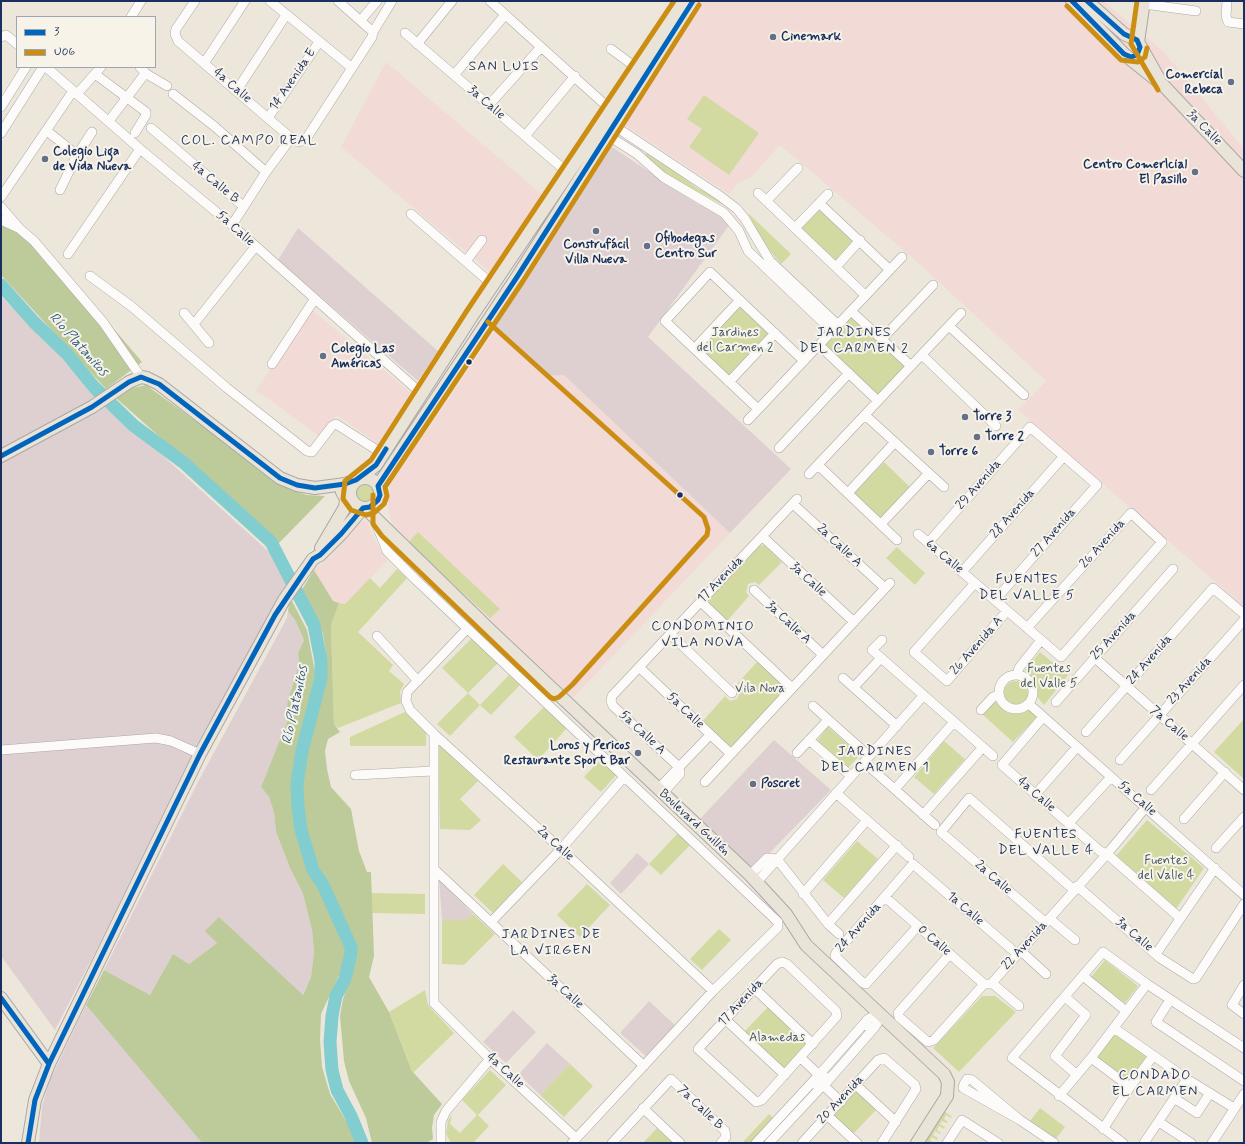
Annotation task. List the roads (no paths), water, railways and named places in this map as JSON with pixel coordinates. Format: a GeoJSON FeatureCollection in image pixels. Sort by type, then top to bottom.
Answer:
{"type":"FeatureCollection","features":[{"type":"Feature","properties":{"kind":"main road"},"geometry":{"type":"LineString","coordinates":[[364,508],[354,504],[350,497],[350,489],[358,479],[376,465],[567,172],[612,110],[682,1]]}},
{"type":"Feature","properties":{"kind":"main road"},"geometry":{"type":"LineString","coordinates":[[313,559],[320,555],[341,534],[364,508],[375,504],[379,490],[693,1]]}},
{"type":"Feature","properties":{"kind":"main road","name":"3a Calle"},"geometry":{"type":"LineString","coordinates":[[1072,1],[1127,56],[1164,86],[1244,171]]}},
{"type":"Feature","properties":{"kind":"main road","name":"3a Calle"},"geometry":{"type":"LineString","coordinates":[[1087,1],[1120,31],[1139,44],[1164,86]]}},
{"type":"Feature","properties":{"kind":"main road"},"geometry":{"type":"LineString","coordinates":[[1127,56],[1136,56],[1139,53],[1144,2]]}},
{"type":"Feature","properties":{"kind":"main road"},"geometry":{"type":"LineString","coordinates":[[1120,31],[1128,33],[1134,32],[1142,22]]}},
{"type":"Feature","properties":{"kind":"main road"},"geometry":{"type":"LineString","coordinates":[[538,217],[550,224]]}},
{"type":"Feature","properties":{"kind":"main road"},"geometry":{"type":"LineString","coordinates":[[1,456],[92,407],[130,382],[141,377],[147,378],[159,384],[280,478],[297,485],[315,488],[333,486],[358,479],[372,480],[379,490],[381,528]]}},
{"type":"Feature","properties":{"kind":"main road"},"geometry":{"type":"LineString","coordinates":[[28,1143],[35,1100],[49,1064],[200,754],[284,600],[313,559],[345,507],[346,499],[343,492],[333,486]]}},
{"type":"Feature","properties":{"kind":"main road","name":"Boulevard Guillén"},"geometry":{"type":"LineString","coordinates":[[364,508],[381,528],[754,879],[786,914],[806,945],[871,1006],[880,1024],[942,1071],[948,1082],[945,1099],[917,1143]]}},
{"type":"Feature","properties":{"kind":"main road"},"geometry":{"type":"LineString","coordinates":[[3,1003],[49,1064]]}},
{"type":"Feature","properties":{"kind":"street"},"geometry":{"type":"LineString","coordinates":[[132,16],[141,1]]}},
{"type":"Feature","properties":{"kind":"street","name":"4a Calle"},"geometry":{"type":"LineString","coordinates":[[195,1],[179,24],[176,34],[178,41],[205,62],[291,138]]}},
{"type":"Feature","properties":{"kind":"street"},"geometry":{"type":"LineString","coordinates":[[205,62],[245,1]]}},
{"type":"Feature","properties":{"kind":"street"},"geometry":{"type":"LineString","coordinates":[[270,1],[318,42],[352,68]]}},
{"type":"Feature","properties":{"kind":"street"},"geometry":{"type":"LineString","coordinates":[[338,1],[373,32]]}},
{"type":"Feature","properties":{"kind":"street"},"geometry":{"type":"LineString","coordinates":[[361,20],[377,1]]}},
{"type":"Feature","properties":{"kind":"street"},"geometry":{"type":"LineString","coordinates":[[232,225],[266,172],[291,138],[298,142],[306,139],[372,37],[373,32],[392,1]]}},
{"type":"Feature","properties":{"kind":"street"},"geometry":{"type":"LineString","coordinates":[[417,44],[452,1]]}},
{"type":"Feature","properties":{"kind":"street"},"geometry":{"type":"LineString","coordinates":[[490,1],[612,110]]}},
{"type":"Feature","properties":{"kind":"street"},"geometry":{"type":"LineString","coordinates":[[1227,1],[1226,16],[1228,22],[1244,24]]}},
{"type":"Feature","properties":{"kind":"street"},"geometry":{"type":"LineString","coordinates":[[1144,2],[1196,11]]}},
{"type":"Feature","properties":{"kind":"street"},"geometry":{"type":"LineString","coordinates":[[454,75],[505,14]]}},
{"type":"Feature","properties":{"kind":"street"},"geometry":{"type":"LineString","coordinates":[[237,90],[286,15]]}},
{"type":"Feature","properties":{"kind":"street","name":"3a Calle"},"geometry":{"type":"LineString","coordinates":[[405,34],[567,172]]}},
{"type":"Feature","properties":{"kind":"street"},"geometry":{"type":"LineString","coordinates":[[2,36],[16,43]]}},
{"type":"Feature","properties":{"kind":"street","name":"14 Avenida E"},"geometry":{"type":"LineString","coordinates":[[268,118],[318,42]]}},
{"type":"Feature","properties":{"kind":"street"},"geometry":{"type":"LineString","coordinates":[[489,105],[541,47]]}},
{"type":"Feature","properties":{"kind":"street"},"geometry":{"type":"LineString","coordinates":[[611,49],[638,69]]}},
{"type":"Feature","properties":{"kind":"street"},"geometry":{"type":"LineString","coordinates":[[1,107],[25,68]]}},
{"type":"Feature","properties":{"kind":"street"},"geometry":{"type":"LineString","coordinates":[[1,133],[43,68]]}},
{"type":"Feature","properties":{"kind":"street","name":"5a Calle"},"geometry":{"type":"LineString","coordinates":[[45,68],[232,225],[314,300],[422,394]]}},
{"type":"Feature","properties":{"kind":"street"},"geometry":{"type":"LineString","coordinates":[[112,117],[127,97],[142,70],[167,86]]}},
{"type":"Feature","properties":{"kind":"street"},"geometry":{"type":"LineString","coordinates":[[1,197],[75,92],[92,74],[98,71],[146,112],[146,115],[135,133]]}},
{"type":"Feature","properties":{"kind":"street"},"geometry":{"type":"LineString","coordinates":[[525,136],[575,76]]}},
{"type":"Feature","properties":{"kind":"street"},"geometry":{"type":"LineString","coordinates":[[173,94],[214,126],[266,172]]}},
{"type":"Feature","properties":{"kind":"street","name":"4a Calle B"},"geometry":{"type":"LineString","coordinates":[[151,128],[243,206]]}},
{"type":"Feature","properties":{"kind":"street"},"geometry":{"type":"LineString","coordinates":[[610,130],[643,146],[737,209],[749,225],[767,264]]}},
{"type":"Feature","properties":{"kind":"street"},"geometry":{"type":"LineString","coordinates":[[610,130],[663,177],[723,211],[739,230],[748,251],[767,264],[835,328]]}},
{"type":"Feature","properties":{"kind":"street"},"geometry":{"type":"LineString","coordinates":[[47,131],[77,155]]}},
{"type":"Feature","properties":{"kind":"street"},"geometry":{"type":"LineString","coordinates":[[60,190],[77,155],[92,132]]}},
{"type":"Feature","properties":{"kind":"street"},"geometry":{"type":"LineString","coordinates":[[637,154],[643,146]]}},
{"type":"Feature","properties":{"kind":"street"},"geometry":{"type":"LineString","coordinates":[[68,254],[140,149]]}},
{"type":"Feature","properties":{"kind":"street"},"geometry":{"type":"LineString","coordinates":[[766,201],[798,168]]}},
{"type":"Feature","properties":{"kind":"street"},"geometry":{"type":"LineString","coordinates":[[758,193],[865,295]]}},
{"type":"Feature","properties":{"kind":"street"},"geometry":{"type":"LineString","coordinates":[[795,228],[828,194]]}},
{"type":"Feature","properties":{"kind":"street"},"geometry":{"type":"LineString","coordinates":[[723,211],[729,203]]}},
{"type":"Feature","properties":{"kind":"street"},"geometry":{"type":"LineString","coordinates":[[820,203],[890,270]]}},
{"type":"Feature","properties":{"kind":"street"},"geometry":{"type":"LineString","coordinates":[[1,207],[20,229],[34,241],[103,322],[141,377]]}},
{"type":"Feature","properties":{"kind":"street"},"geometry":{"type":"LineString","coordinates":[[412,214],[493,285]]}},
{"type":"Feature","properties":{"kind":"street"},"geometry":{"type":"LineString","coordinates":[[1,220],[20,229]]}},
{"type":"Feature","properties":{"kind":"street"},"geometry":{"type":"LineString","coordinates":[[739,230],[749,225]]}},
{"type":"Feature","properties":{"kind":"street"},"geometry":{"type":"LineString","coordinates":[[466,261],[482,240]]}},
{"type":"Feature","properties":{"kind":"street"},"geometry":{"type":"LineString","coordinates":[[836,267],[860,240]]}},
{"type":"Feature","properties":{"kind":"street"},"geometry":{"type":"LineString","coordinates":[[194,324],[255,247]]}},
{"type":"Feature","properties":{"kind":"street"},"geometry":{"type":"LineString","coordinates":[[748,420],[902,257]]}},
{"type":"Feature","properties":{"kind":"street"},"geometry":{"type":"LineString","coordinates":[[758,409],[665,321],[710,272],[804,361]]}},
{"type":"Feature","properties":{"kind":"street"},"geometry":{"type":"LineString","coordinates":[[90,276],[131,306],[227,388],[307,451],[312,452],[332,426],[336,424],[383,454]]}},
{"type":"Feature","properties":{"kind":"street"},"geometry":{"type":"LineString","coordinates":[[882,339],[933,285]]}},
{"type":"Feature","properties":{"kind":"street"},"geometry":{"type":"LineString","coordinates":[[272,364],[314,300]]}},
{"type":"Feature","properties":{"kind":"street"},"geometry":{"type":"LineString","coordinates":[[694,348],[740,300]]}},
{"type":"Feature","properties":{"kind":"street"},"geometry":{"type":"LineString","coordinates":[[851,311],[911,366]]}},
{"type":"Feature","properties":{"kind":"street"},"geometry":{"type":"LineString","coordinates":[[184,313],[209,343]]}},
{"type":"Feature","properties":{"kind":"street"},"geometry":{"type":"LineString","coordinates":[[809,474],[961,313]]}},
{"type":"Feature","properties":{"kind":"street"},"geometry":{"type":"LineString","coordinates":[[949,326],[1024,395]]}},
{"type":"Feature","properties":{"kind":"street"},"geometry":{"type":"LineString","coordinates":[[729,382],[775,332]]}},
{"type":"Feature","properties":{"kind":"street"},"geometry":{"type":"LineString","coordinates":[[819,345],[878,401]]}},
{"type":"Feature","properties":{"kind":"street"},"geometry":{"type":"LineString","coordinates":[[922,355],[996,426]]}},
{"type":"Feature","properties":{"kind":"street"},"geometry":{"type":"LineString","coordinates":[[779,448],[848,373]]}},
{"type":"Feature","properties":{"kind":"street"},"geometry":{"type":"LineString","coordinates":[[866,415],[928,474],[944,487]]}},
{"type":"Feature","properties":{"kind":"street","name":"29 Avenida"},"geometry":{"type":"LineString","coordinates":[[928,543],[1030,427],[1064,456]]}},
{"type":"Feature","properties":{"kind":"street"},"geometry":{"type":"LineString","coordinates":[[848,493],[895,442]]}},
{"type":"Feature","properties":{"kind":"street","name":"27 Avenida"},"geometry":{"type":"LineString","coordinates":[[995,600],[1097,485],[1064,456]]}},
{"type":"Feature","properties":{"kind":"street","name":"28 Avenida"},"geometry":{"type":"LineString","coordinates":[[962,572],[1064,456]]}},
{"type":"Feature","properties":{"kind":"street"},"geometry":{"type":"LineString","coordinates":[[818,465],[897,540]]}},
{"type":"Feature","properties":{"kind":"street"},"geometry":{"type":"LineString","coordinates":[[881,524],[928,474]]}},
{"type":"Feature","properties":{"kind":"street","name":"17 Avenida"},"geometry":{"type":"LineString","coordinates":[[612,696],[795,501]]}},
{"type":"Feature","properties":{"kind":"street","name":"2a Calle A"},"geometry":{"type":"LineString","coordinates":[[795,501],[887,585],[854,622]]}},
{"type":"Feature","properties":{"kind":"street","name":"25 Avenida"},"geometry":{"type":"LineString","coordinates":[[1061,657],[1162,542],[1131,513]]}},
{"type":"Feature","properties":{"kind":"street","name":"26 Avenida"},"geometry":{"type":"LineString","coordinates":[[1027,628],[1131,513]]}},
{"type":"Feature","properties":{"kind":"street"},"geometry":{"type":"LineString","coordinates":[[381,528],[387,551],[467,629],[778,922],[778,927],[713,991],[574,1141]]}},
{"type":"Feature","properties":{"kind":"street","name":"6a Calle"},"geometry":{"type":"LineString","coordinates":[[918,534],[1061,657]]}},
{"type":"Feature","properties":{"kind":"street","name":"3a Calle"},"geometry":{"type":"LineString","coordinates":[[762,537],[854,622]]}},
{"type":"Feature","properties":{"kind":"street","name":"25 Avenida"},"geometry":{"type":"LineString","coordinates":[[1056,702],[1173,570]]}},
{"type":"Feature","properties":{"kind":"street","name":"26 Avenida A"},"geometry":{"type":"LineString","coordinates":[[975,583],[914,652],[948,681],[1007,611]]}},
{"type":"Feature","properties":{"kind":"street","name":"24 Avenida"},"geometry":{"type":"LineString","coordinates":[[1086,732],[1213,588],[1244,614]]}},
{"type":"Feature","properties":{"kind":"street","name":"3a Calle A"},"geometry":{"type":"LineString","coordinates":[[754,590],[823,655]]}},
{"type":"Feature","properties":{"kind":"street"},"geometry":{"type":"LineString","coordinates":[[701,602],[792,688]]}},
{"type":"Feature","properties":{"kind":"street","name":"23 Avenida"},"geometry":{"type":"LineString","coordinates":[[1120,760],[1244,620]]}},
{"type":"Feature","properties":{"kind":"street"},"geometry":{"type":"LineString","coordinates":[[704,782],[854,622]]}},
{"type":"Feature","properties":{"kind":"street"},"geometry":{"type":"LineString","coordinates":[[377,636],[418,681],[467,629]]}},
{"type":"Feature","properties":{"kind":"street"},"geometry":{"type":"LineString","coordinates":[[670,634],[732,693]]}},
{"type":"Feature","properties":{"kind":"street"},"geometry":{"type":"LineString","coordinates":[[882,640],[872,650],[993,756]]}},
{"type":"Feature","properties":{"kind":"street"},"geometry":{"type":"LineString","coordinates":[[1017,675],[1019,668],[1041,640]]}},
{"type":"Feature","properties":{"kind":"street"},"geometry":{"type":"LineString","coordinates":[[854,687],[881,658]]}},
{"type":"Feature","properties":{"kind":"street","name":"7a Calle"},"geometry":{"type":"LineString","coordinates":[[1095,658],[1244,790]]}},
{"type":"Feature","properties":{"kind":"street","name":"5a Calle"},"geometry":{"type":"LineString","coordinates":[[639,667],[731,754]]}},
{"type":"Feature","properties":{"kind":"street"},"geometry":{"type":"LineString","coordinates":[[1017,675],[1025,677],[1032,684],[1034,695],[1029,704],[1020,709],[1010,709],[1002,702],[999,695],[999,687],[1005,679],[1017,675]]}},
{"type":"Feature","properties":{"kind":"street"},"geometry":{"type":"LineString","coordinates":[[843,678],[897,726]]}},
{"type":"Feature","properties":{"kind":"street","name":"2a Calle"},"geometry":{"type":"LineString","coordinates":[[418,681],[407,692],[406,701],[410,710],[434,734],[561,849],[713,991]]}},
{"type":"Feature","properties":{"kind":"street"},"geometry":{"type":"LineString","coordinates":[[1151,790],[1244,685]]}},
{"type":"Feature","properties":{"kind":"street"},"geometry":{"type":"LineString","coordinates":[[754,879],[774,865],[777,859],[924,695]]}},
{"type":"Feature","properties":{"kind":"street"},"geometry":{"type":"LineString","coordinates":[[981,710],[993,697],[999,695]]}},
{"type":"Feature","properties":{"kind":"street","name":"5a Calle A"},"geometry":{"type":"LineString","coordinates":[[612,696],[611,701],[613,706],[679,771]]}},
{"type":"Feature","properties":{"kind":"street","name":"5a Calle"},"geometry":{"type":"LineString","coordinates":[[1029,704],[1244,895]]}},
{"type":"Feature","properties":{"kind":"street","name":"2a Calle"},"geometry":{"type":"LineString","coordinates":[[813,706],[895,789],[924,814],[938,829],[1048,921],[1075,940]]}},
{"type":"Feature","properties":{"kind":"street","name":"4a Calle"},"geometry":{"type":"LineString","coordinates":[[1043,717],[1002,765],[1035,795],[1070,823],[1100,851],[1107,854],[1180,918]]}},
{"type":"Feature","properties":{"kind":"street"},"geometry":{"type":"LineString","coordinates":[[797,753],[828,720]]}},
{"type":"Feature","properties":{"kind":"street"},"geometry":{"type":"LineString","coordinates":[[895,789],[954,722]]}},
{"type":"Feature","properties":{"kind":"street"},"geometry":{"type":"LineString","coordinates":[[434,734],[434,869]]}},
{"type":"Feature","properties":{"kind":"street"},"geometry":{"type":"LineString","coordinates":[[660,791],[710,735]]}},
{"type":"Feature","properties":{"kind":"street"},"geometry":{"type":"LineString","coordinates":[[1,750],[156,738],[171,741],[200,754]]}},
{"type":"Feature","properties":{"kind":"street"},"geometry":{"type":"LineString","coordinates":[[809,740],[851,776]]}},
{"type":"Feature","properties":{"kind":"street"},"geometry":{"type":"LineString","coordinates":[[924,814],[983,747]]}},
{"type":"Feature","properties":{"kind":"street"},"geometry":{"type":"LineString","coordinates":[[1035,795],[1076,747]]}},
{"type":"Feature","properties":{"kind":"street"},"geometry":{"type":"LineString","coordinates":[[354,775],[434,771]]}},
{"type":"Feature","properties":{"kind":"street"},"geometry":{"type":"LineString","coordinates":[[1184,818],[1225,772]]}},
{"type":"Feature","properties":{"kind":"street"},"geometry":{"type":"LineString","coordinates":[[491,922],[561,849],[624,777]]}},
{"type":"Feature","properties":{"kind":"street"},"geometry":{"type":"LineString","coordinates":[[1070,823],[1111,777]]}},
{"type":"Feature","properties":{"kind":"street","name":"1a Calle"},"geometry":{"type":"LineString","coordinates":[[836,793],[897,845],[911,860],[1046,974]]}},
{"type":"Feature","properties":{"kind":"street","name":"3a Calle"},"geometry":{"type":"LineString","coordinates":[[938,829],[969,798],[1156,954],[1193,979],[1196,978],[1244,904]]}},
{"type":"Feature","properties":{"kind":"street","name":"22 Avenida"},"geometry":{"type":"LineString","coordinates":[[950,954],[900,1010],[899,1017],[925,1040],[931,1042],[1048,921],[1146,807]]}},
{"type":"Feature","properties":{"kind":"street"},"geometry":{"type":"LineString","coordinates":[[1216,848],[1244,817]]}},
{"type":"Feature","properties":{"kind":"street"},"geometry":{"type":"LineString","coordinates":[[803,894],[867,820]]}},
{"type":"Feature","properties":{"kind":"street"},"geometry":{"type":"LineString","coordinates":[[828,924],[897,845]]}},
{"type":"Feature","properties":{"kind":"street"},"geometry":{"type":"LineString","coordinates":[[777,859],[803,894],[828,924],[839,934]]}},
{"type":"Feature","properties":{"kind":"street","name":"24 Avenida"},"geometry":{"type":"LineString","coordinates":[[911,860],[885,897],[834,955],[836,959],[866,984],[918,926]]}},
{"type":"Feature","properties":{"kind":"street"},"geometry":{"type":"LineString","coordinates":[[1156,954],[1215,868]]}},
{"type":"Feature","properties":{"kind":"street","name":"4a Calle"},"geometry":{"type":"LineString","coordinates":[[434,869],[434,1004],[574,1141]]}},
{"type":"Feature","properties":{"kind":"street","name":"3a Calle"},"geometry":{"type":"LineString","coordinates":[[434,869],[644,1066]]}},
{"type":"Feature","properties":{"kind":"street","name":"0 Calle"},"geometry":{"type":"LineString","coordinates":[[885,897],[950,954],[988,984],[1020,1006]]}},
{"type":"Feature","properties":{"kind":"street"},"geometry":{"type":"LineString","coordinates":[[1123,1143],[1059,1096],[1012,1058],[1103,952],[1170,1000],[1244,1048]]}},
{"type":"Feature","properties":{"kind":"street","name":"17 Avenida"},"geometry":{"type":"LineString","coordinates":[[785,1075],[762,1100],[758,1102],[753,1101],[698,1049],[776,964],[782,962],[787,964],[836,1011],[836,1018],[813,1044]]}},
{"type":"Feature","properties":{"kind":"street"},"geometry":{"type":"LineString","coordinates":[[1083,976],[1126,1011]]}},
{"type":"Feature","properties":{"kind":"street"},"geometry":{"type":"LineString","coordinates":[[1059,1096],[1091,1058],[1147,984]]}},
{"type":"Feature","properties":{"kind":"street"},"geometry":{"type":"LineString","coordinates":[[1244,985],[1232,1005],[1244,1014]]}},
{"type":"Feature","properties":{"kind":"street"},"geometry":{"type":"LineString","coordinates":[[726,1020],[785,1075],[799,1060],[813,1044],[755,988]]}},
{"type":"Feature","properties":{"kind":"street"},"geometry":{"type":"LineString","coordinates":[[1065,997],[1086,1015],[1055,1056],[1077,1074]]}},
{"type":"Feature","properties":{"kind":"street"},"geometry":{"type":"LineString","coordinates":[[1170,1000],[1156,1022],[1244,1081]]}},
{"type":"Feature","properties":{"kind":"street"},"geometry":{"type":"LineString","coordinates":[[871,1006],[868,1027],[880,1024]]}},
{"type":"Feature","properties":{"kind":"street"},"geometry":{"type":"LineString","coordinates":[[769,1143],[821,1080],[868,1019]]}},
{"type":"Feature","properties":{"kind":"street"},"geometry":{"type":"LineString","coordinates":[[756,1143],[880,1024]]}},
{"type":"Feature","properties":{"kind":"street"},"geometry":{"type":"LineString","coordinates":[[1114,1028],[1187,1079],[1234,1108]]}},
{"type":"Feature","properties":{"kind":"street"},"geometry":{"type":"LineString","coordinates":[[1103,1129],[1130,1087],[1153,1056]]}},
{"type":"Feature","properties":{"kind":"street"},"geometry":{"type":"LineString","coordinates":[[1091,1058],[1130,1087]]}},
{"type":"Feature","properties":{"kind":"street"},"geometry":{"type":"LineString","coordinates":[[441,1143],[440,1128],[446,1111],[490,1059]]}},
{"type":"Feature","properties":{"kind":"street","name":"20 Avenida"},"geometry":{"type":"LineString","coordinates":[[803,1141],[828,1116],[878,1060],[886,1059],[915,1085],[916,1092],[896,1122]]}},
{"type":"Feature","properties":{"kind":"street"},"geometry":{"type":"LineString","coordinates":[[799,1060],[842,1100]]}},
{"type":"Feature","properties":{"kind":"street"},"geometry":{"type":"LineString","coordinates":[[1020,1120],[972,1080],[967,1079],[963,1088],[1020,1120],[1054,1143]]}},
{"type":"Feature","properties":{"kind":"street"},"geometry":{"type":"LineString","coordinates":[[1144,1143],[1187,1079]]}},
{"type":"Feature","properties":{"kind":"street","name":"7a Calle B"},"geometry":{"type":"LineString","coordinates":[[644,1108],[671,1080],[725,1131],[723,1140]]}},
{"type":"Feature","properties":{"kind":"street"},"geometry":{"type":"LineString","coordinates":[[856,1085],[896,1122],[882,1143]]}},
{"type":"Feature","properties":{"kind":"street"},"geometry":{"type":"LineString","coordinates":[[1174,1098],[1197,1113],[1210,1093]]}},
{"type":"Feature","properties":{"kind":"street"},"geometry":{"type":"LineString","coordinates":[[1212,1143],[1244,1094]]}},
{"type":"Feature","properties":{"kind":"street"},"geometry":{"type":"LineString","coordinates":[[615,1142],[644,1108],[680,1143]]}},
{"type":"Feature","properties":{"kind":"street"},"geometry":{"type":"LineString","coordinates":[[828,1116],[857,1143]]}},
{"type":"Feature","properties":{"kind":"street"},"geometry":{"type":"LineString","coordinates":[[948,1143],[962,1120],[997,1143]]}},
{"type":"Feature","properties":{"kind":"street"},"geometry":{"type":"LineString","coordinates":[[1159,1122],[1191,1143]]}},
{"type":"Feature","properties":{"kind":"waterway","name":"Río Platanitos"},"geometry":{"type":"LineString","coordinates":[[1,285],[34,322],[67,354],[94,387],[133,425],[184,463],[271,542],[314,625],[321,661],[321,678],[302,751],[297,784],[298,807],[301,830],[313,870],[323,885],[351,947],[345,979],[336,996],[332,1016],[330,1042],[332,1070],[337,1090],[351,1116],[362,1143]]}},
{"type":"Feature","properties":{"kind":"place","name":"Cinemark"},"geometry":{"type":"Point","coordinates":[773,37]}},
{"type":"Feature","properties":{"kind":"place","name":"Comercial Rebeca"},"geometry":{"type":"Point","coordinates":[1231,82]}},
{"type":"Feature","properties":{"kind":"place","name":"Colegio Liga de Vida Nueva"},"geometry":{"type":"Point","coordinates":[45,159]}},
{"type":"Feature","properties":{"kind":"place","name":"Centro Comerlcial El Pasillo"},"geometry":{"type":"Point","coordinates":[1195,172]}},
{"type":"Feature","properties":{"kind":"place","name":"Construfácil Villa Nueva"},"geometry":{"type":"Point","coordinates":[596,231]}},
{"type":"Feature","properties":{"kind":"place","name":"Ofibodegas Centro Sur"},"geometry":{"type":"Point","coordinates":[647,246]}},
{"type":"Feature","properties":{"kind":"place","name":"Colegio Las Américas"},"geometry":{"type":"Point","coordinates":[323,356]}},
{"type":"Feature","properties":{"kind":"place","name":"Torre 3"},"geometry":{"type":"Point","coordinates":[965,417]}},
{"type":"Feature","properties":{"kind":"place","name":"Torre 2"},"geometry":{"type":"Point","coordinates":[977,437]}},
{"type":"Feature","properties":{"kind":"place","name":"Torre 6"},"geometry":{"type":"Point","coordinates":[931,452]}},
{"type":"Feature","properties":{"kind":"place","name":"Loros y Pericos Restaurante Sport Bar"},"geometry":{"type":"Point","coordinates":[638,753]}},
{"type":"Feature","properties":{"kind":"place","name":"Poscret"},"geometry":{"type":"Point","coordinates":[753,784]}},
{"type":"Feature","properties":{"kind":"district","name":"SAN LUIS"},"geometry":{"type":"Point","coordinates":[504,67]}},
{"type":"Feature","properties":{"kind":"district","name":"COL. CAMPO REAL"},"geometry":{"type":"Point","coordinates":[249,141]}},
{"type":"Feature","properties":{"kind":"district","name":"JARDINES DEL CARMEN 2"},"geometry":{"type":"Point","coordinates":[854,342]}},
{"type":"Feature","properties":{"kind":"district","name":"FUENTES DEL VALLE 5"},"geometry":{"type":"Point","coordinates":[1027,588]}},
{"type":"Feature","properties":{"kind":"district","name":"CONDOMINIO VILA NOVA"},"geometry":{"type":"Point","coordinates":[703,636]}},
{"type":"Feature","properties":{"kind":"district","name":"JARDINES DEL CARMEN 1"},"geometry":{"type":"Point","coordinates":[875,760]}},
{"type":"Feature","properties":{"kind":"district","name":"FUENTES DEL VALLE 4"},"geometry":{"type":"Point","coordinates":[1046,844]}},
{"type":"Feature","properties":{"kind":"district","name":"JARDINES DE LA VIRGEN"},"geometry":{"type":"Point","coordinates":[551,944]}},
{"type":"Feature","properties":{"kind":"district","name":"CONDADO EL CARMEN"},"geometry":{"type":"Point","coordinates":[1155,1084]}},
{"type":"Feature","properties":{"kind":"park label","name":"Jardines del Carmen 2"},"geometry":{"type":"Point","coordinates":[735,340]}},
{"type":"Feature","properties":{"kind":"park label","name":"Fuentes del Valle 5"},"geometry":{"type":"Point","coordinates":[1049,676]}},
{"type":"Feature","properties":{"kind":"park label","name":"Vila Nova"},"geometry":{"type":"Point","coordinates":[760,689]}},
{"type":"Feature","properties":{"kind":"park label","name":"Fuentes del Valle 4"},"geometry":{"type":"Point","coordinates":[1166,868]}},
{"type":"Feature","properties":{"kind":"park label","name":"Alamedas"},"geometry":{"type":"Point","coordinates":[777,1038]}}]}
